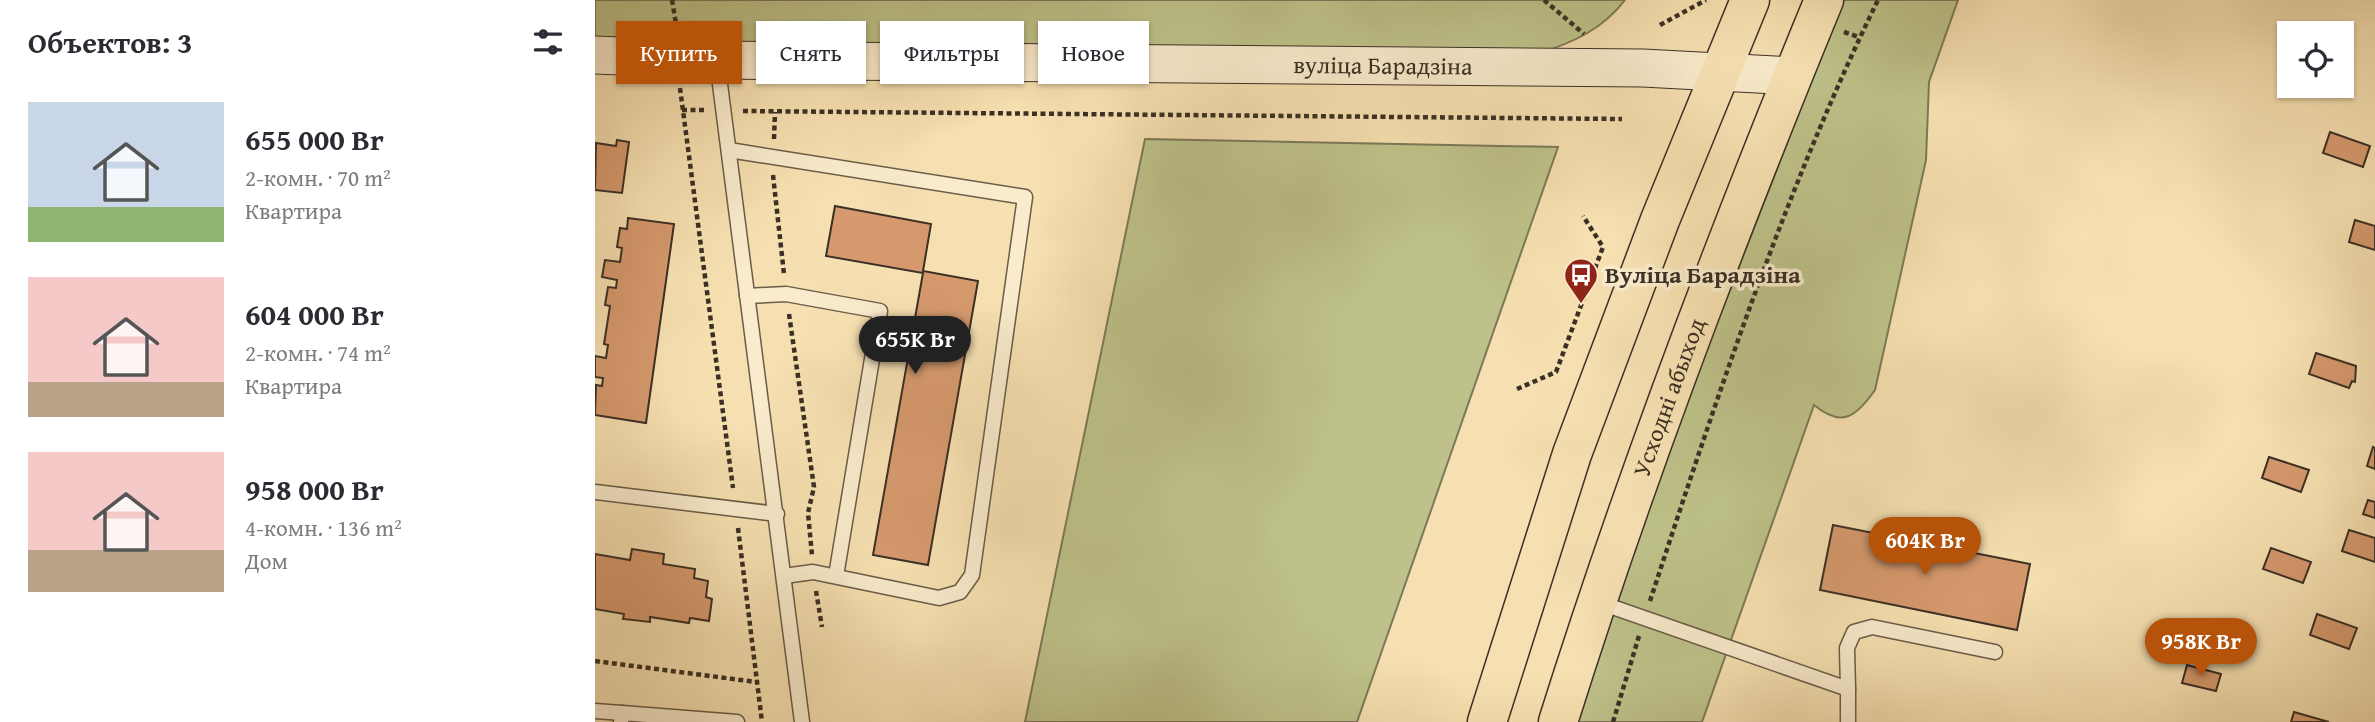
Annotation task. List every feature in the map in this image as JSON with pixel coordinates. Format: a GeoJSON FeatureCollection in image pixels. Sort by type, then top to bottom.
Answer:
{"type":"FeatureCollection","features":[{"type":"Feature","properties":{"kind":"main road"},"geometry":{"type":"LineString","coordinates":[[1487,722],[1572,454],[1719,72],[1750,0]]}},
{"type":"Feature","properties":{"kind":"main road","name":"Усходні абыход"},"geometry":{"type":"LineString","coordinates":[[1558,722],[1644,461],[1824,0]]}},
{"type":"Feature","properties":{"kind":"street","name":"вуліца Барадзіна"},"geometry":{"type":"LineString","coordinates":[[595,55],[616,56]]}},
{"type":"Feature","properties":{"kind":"street","name":"вуліца Барадзіна"},"geometry":{"type":"LineString","coordinates":[[742,60],[1643,68],[1793,76]]}},
{"type":"Feature","properties":{"kind":"lane"},"geometry":{"type":"LineString","coordinates":[[719,84],[802,722]]}},
{"type":"Feature","properties":{"kind":"lane"},"geometry":{"type":"LineString","coordinates":[[729,150],[1025,198],[972,575],[960,592],[939,598],[813,572],[784,576]]}},
{"type":"Feature","properties":{"kind":"lane"},"geometry":{"type":"LineString","coordinates":[[747,296],[786,294],[880,311],[836,576]]}},
{"type":"Feature","properties":{"kind":"lane"},"geometry":{"type":"LineString","coordinates":[[595,492],[777,514]]}},
{"type":"Feature","properties":{"kind":"lane"},"geometry":{"type":"LineString","coordinates":[[1597,601],[1848,689]]}},
{"type":"Feature","properties":{"kind":"lane"},"geometry":{"type":"LineString","coordinates":[[1849,722],[1847,648],[1854,632],[1872,627],[1995,652]]}},
{"type":"Feature","properties":{"kind":"lane"},"geometry":{"type":"LineString","coordinates":[[595,711],[622,718],[737,722]]}},
{"type":"Feature","properties":{"kind":"path"},"geometry":{"type":"LineString","coordinates":[[672,0],[675,21]]}},
{"type":"Feature","properties":{"kind":"path"},"geometry":{"type":"LineString","coordinates":[[1544,0],[1584,34]]}},
{"type":"Feature","properties":{"kind":"path"},"geometry":{"type":"LineString","coordinates":[[1660,25],[1706,0]]}},
{"type":"Feature","properties":{"kind":"path"},"geometry":{"type":"LineString","coordinates":[[1612,722],[1742,329],[1844,76],[1878,0]]}},
{"type":"Feature","properties":{"kind":"path"},"geometry":{"type":"LineString","coordinates":[[680,86],[762,722]]}},
{"type":"Feature","properties":{"kind":"path"},"geometry":{"type":"LineString","coordinates":[[682,110],[1622,120]]}},
{"type":"Feature","properties":{"kind":"path"},"geometry":{"type":"LineString","coordinates":[[775,111],[773,183],[814,486],[808,513],[813,572],[822,627]]}},
{"type":"Feature","properties":{"kind":"path"},"geometry":{"type":"LineString","coordinates":[[1517,389],[1556,372],[1602,247],[1583,216]]}},
{"type":"Feature","properties":{"kind":"path"},"geometry":{"type":"LineString","coordinates":[[595,661],[757,682]]}},
{"type":"Feature","properties":{"kind":"green space"},"geometry":{"type":"Polygon","coordinates":[[[595,0],[1625,0],[1597,27],[1565,44],[1540,53],[1149,49],[1149,21],[1038,21],[1038,48],[1024,48],[1024,21],[880,21],[880,46],[866,46],[866,21],[756,21],[756,45],[742,45],[742,21],[616,21],[616,43],[595,43],[595,0]]]}},
{"type":"Feature","properties":{"kind":"green space"},"geometry":{"type":"Polygon","coordinates":[[[1843,0],[1958,0],[1929,82],[1926,160],[1875,390],[1855,413],[1848,416],[1833,416],[1814,405],[1702,722],[1572,722],[1663,461],[1843,0]]]}},
{"type":"Feature","properties":{"kind":"green space"},"geometry":{"type":"Polygon","coordinates":[[[1145,139],[1558,147],[1357,722],[1025,722],[1145,139]]]}},
{"type":"Feature","properties":{"kind":"building"},"geometry":{"type":"Polygon","coordinates":[[[2330,132],[2370,146],[2363,167],[2323,153],[2330,132]]]}},
{"type":"Feature","properties":{"kind":"building"},"geometry":{"type":"Polygon","coordinates":[[[617,140],[629,142],[622,193],[595,190],[596,143],[616,146],[617,140]]]}},
{"type":"Feature","properties":{"kind":"building"},"geometry":{"type":"Polygon","coordinates":[[[835,206],[931,224],[923,271],[978,281],[928,565],[873,555],[923,273],[826,256],[835,206]]]}},
{"type":"Feature","properties":{"kind":"building"},"geometry":{"type":"Polygon","coordinates":[[[628,218],[674,224],[646,423],[595,415],[596,385],[602,386],[603,378],[595,377],[595,356],[606,358],[608,345],[604,344],[610,306],[605,305],[608,287],[616,288],[617,280],[602,277],[605,260],[620,262],[622,248],[617,247],[620,228],[627,229],[628,218]]]}},
{"type":"Feature","properties":{"kind":"building"},"geometry":{"type":"Polygon","coordinates":[[[2355,220],[2375,226],[2375,250],[2349,242],[2355,220]]]}},
{"type":"Feature","properties":{"kind":"building"},"geometry":{"type":"Polygon","coordinates":[[[2316,353],[2356,366],[2355,382],[2352,381],[2349,388],[2309,374],[2316,353]]]}},
{"type":"Feature","properties":{"kind":"building"},"geometry":{"type":"Polygon","coordinates":[[[2373,447],[2375,448],[2375,469],[2367,466],[2373,447]]]}},
{"type":"Feature","properties":{"kind":"building"},"geometry":{"type":"Polygon","coordinates":[[[2269,457],[2309,470],[2301,492],[2262,478],[2269,457]]]}},
{"type":"Feature","properties":{"kind":"building"},"geometry":{"type":"Polygon","coordinates":[[[2368,500],[2375,502],[2375,518],[2363,514],[2368,500]]]}},
{"type":"Feature","properties":{"kind":"building"},"geometry":{"type":"Polygon","coordinates":[[[1833,525],[2030,564],[2017,630],[1820,590],[1833,525]]]}},
{"type":"Feature","properties":{"kind":"building"},"geometry":{"type":"Polygon","coordinates":[[[2349,530],[2375,538],[2375,562],[2342,551],[2349,530]]]}},
{"type":"Feature","properties":{"kind":"building"},"geometry":{"type":"Polygon","coordinates":[[[2271,548],[2311,562],[2303,583],[2263,569],[2271,548]]]}},
{"type":"Feature","properties":{"kind":"building"},"geometry":{"type":"Polygon","coordinates":[[[632,549],[664,554],[663,564],[695,569],[694,578],[708,581],[706,597],[712,599],[709,621],[690,618],[689,623],[650,617],[650,622],[623,619],[624,614],[595,609],[595,554],[630,560],[632,549]]]}},
{"type":"Feature","properties":{"kind":"building"},"geometry":{"type":"Polygon","coordinates":[[[2317,614],[2357,628],[2349,649],[2310,635],[2317,614]]]}},
{"type":"Feature","properties":{"kind":"building"},"geometry":{"type":"Polygon","coordinates":[[[2187,665],[2221,674],[2216,691],[2182,683],[2187,665]]]}},
{"type":"Feature","properties":{"kind":"building"},"geometry":{"type":"Polygon","coordinates":[[[2294,712],[2329,722],[2291,722],[2294,712]]]}},
{"type":"Feature","properties":{"kind":"place","name":"Вуліца Барадзіна"},"geometry":{"type":"Point","coordinates":[1581,305]}}]}
